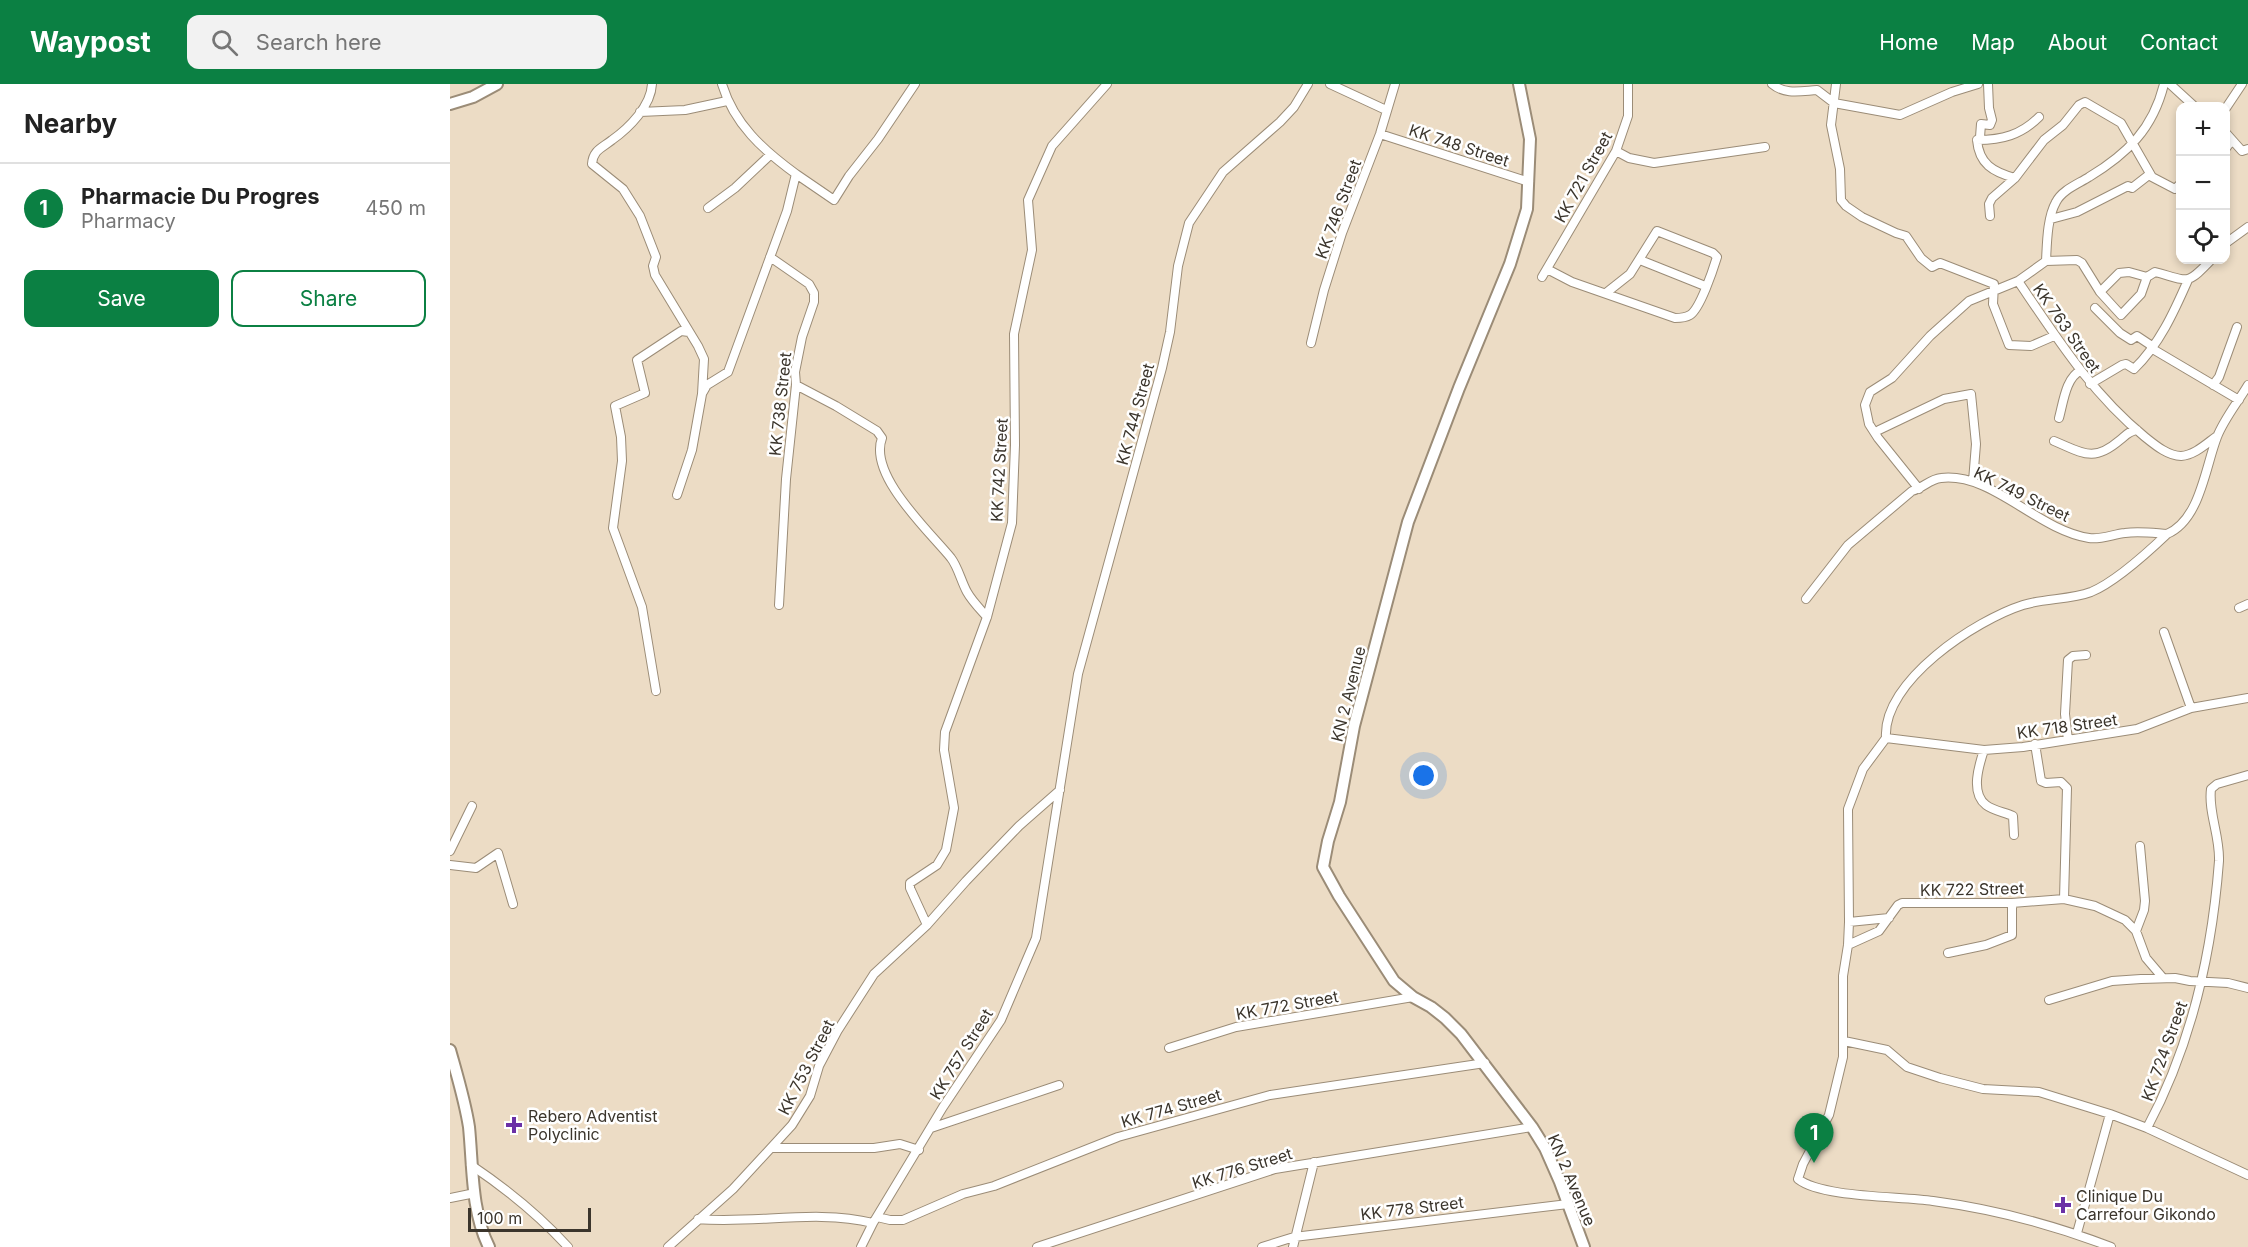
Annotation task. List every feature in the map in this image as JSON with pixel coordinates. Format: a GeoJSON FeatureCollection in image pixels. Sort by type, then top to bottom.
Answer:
{"type":"FeatureCollection","features":[{"type":"Feature","properties":{"kind":"street"},"geometry":{"type":"LineString","coordinates":[[450,104],[472,97],[497,84]]}},
{"type":"Feature","properties":{"kind":"street"},"geometry":{"type":"LineString","coordinates":[[652,84],[651,94],[640,112],[612,141],[600,148],[593,157],[592,164],[623,189],[636,209],[656,257],[653,266],[656,275],[704,359],[702,394],[692,450],[677,495]]}},
{"type":"Feature","properties":{"kind":"street"},"geometry":{"type":"LineString","coordinates":[[722,84],[734,114],[756,142],[770,155],[834,200],[915,84]]}},
{"type":"Feature","properties":{"kind":"street","name":"KK 742 Street"},"geometry":{"type":"LineString","coordinates":[[927,925],[910,884],[938,865],[946,850],[954,808],[944,750],[945,732],[987,617],[1012,523],[1015,445],[1014,334],[1032,250],[1028,200],[1052,146],[1107,84]]}},
{"type":"Feature","properties":{"kind":"street","name":"KK 744 Street"},"geometry":{"type":"LineString","coordinates":[[1060,790],[1078,674],[1162,368],[1170,332],[1178,266],[1189,223],[1223,172],[1280,122],[1308,84]]}},
{"type":"Feature","properties":{"kind":"street"},"geometry":{"type":"LineString","coordinates":[[1330,84],[1386,110]]}},
{"type":"Feature","properties":{"kind":"street","name":"KK 746 Street"},"geometry":{"type":"LineString","coordinates":[[1311,344],[1324,290],[1342,233],[1380,134],[1395,84]]}},
{"type":"Feature","properties":{"kind":"street","name":"KN 2 Avenue"},"geometry":{"type":"LineString","coordinates":[[1519,84],[1530,139],[1527,209],[1510,264],[1459,388],[1408,522],[1354,726],[1340,802],[1323,867],[1394,981],[1445,1018],[1485,1063],[1532,1127],[1545,1148],[1584,1247]]}},
{"type":"Feature","properties":{"kind":"street","name":"KK 721 Street"},"geometry":{"type":"LineString","coordinates":[[1606,293],[1544,273],[1616,151],[1628,116],[1628,84]]}},
{"type":"Feature","properties":{"kind":"street"},"geometry":{"type":"LineString","coordinates":[[1772,84],[1786,92],[1817,90],[1834,103],[1900,115],[1952,92],[1978,84]]}},
{"type":"Feature","properties":{"kind":"street"},"geometry":{"type":"LineString","coordinates":[[1836,84],[1831,125],[1840,169],[1842,200],[1846,206],[1879,225],[1906,236],[1921,258],[1932,267],[1940,263],[1994,284],[1993,304],[2009,345],[2031,346],[2054,336]]}},
{"type":"Feature","properties":{"kind":"street"},"geometry":{"type":"LineString","coordinates":[[1988,84],[1992,120],[1990,124],[1981,124],[1980,137],[1977,140],[1979,155],[1987,166],[2015,178]]}},
{"type":"Feature","properties":{"kind":"street","name":"KK 763 Street"},"geometry":{"type":"LineString","coordinates":[[2164,84],[2155,113],[2145,130],[2098,172],[2063,193],[2056,201],[2051,219],[2046,261],[2018,281],[2054,336],[2090,384],[2136,430],[2166,452],[2182,456],[2195,452],[2217,436]]}},
{"type":"Feature","properties":{"kind":"street"},"geometry":{"type":"LineString","coordinates":[[2170,84],[2190,102]]}},
{"type":"Feature","properties":{"kind":"street"},"geometry":{"type":"LineString","coordinates":[[2230,102],[2242,84]]}},
{"type":"Feature","properties":{"kind":"street"},"geometry":{"type":"LineString","coordinates":[[640,112],[685,110],[727,101]]}},
{"type":"Feature","properties":{"kind":"street"},"geometry":{"type":"LineString","coordinates":[[1989,216],[1989,204],[1992,198],[2015,178],[2044,140],[2063,125],[2082,102],[2091,104],[2121,123],[2150,174],[2176,188]]}},
{"type":"Feature","properties":{"kind":"street"},"geometry":{"type":"LineString","coordinates":[[1977,140],[2006,137],[2020,132],[2038,117]]}},
{"type":"Feature","properties":{"kind":"street","name":"KK 748 Street"},"geometry":{"type":"LineString","coordinates":[[1380,134],[1529,182]]}},
{"type":"Feature","properties":{"kind":"street"},"geometry":{"type":"LineString","coordinates":[[2230,138],[2242,151],[2248,149]]}},
{"type":"Feature","properties":{"kind":"street"},"geometry":{"type":"LineString","coordinates":[[1616,151],[1629,158],[1654,163],[1765,147]]}},
{"type":"Feature","properties":{"kind":"street"},"geometry":{"type":"LineString","coordinates":[[708,208],[735,188],[770,155]]}},
{"type":"Feature","properties":{"kind":"street"},"geometry":{"type":"LineString","coordinates":[[702,394],[707,386],[728,372],[787,211],[796,174]]}},
{"type":"Feature","properties":{"kind":"street"},"geometry":{"type":"LineString","coordinates":[[2051,219],[2077,212],[2128,186],[2132,188],[2150,174]]}},
{"type":"Feature","properties":{"kind":"street"},"geometry":{"type":"LineString","coordinates":[[2230,240],[2248,227]]}},
{"type":"Feature","properties":{"kind":"street"},"geometry":{"type":"LineString","coordinates":[[1660,231],[1716,255],[1716,261],[1692,315],[1681,318],[1606,293],[1621,284],[1640,260],[1654,232],[1660,231]]}},
{"type":"Feature","properties":{"kind":"street","name":"KK 738 Street"},"geometry":{"type":"LineString","coordinates":[[770,257],[809,284],[814,293],[814,302],[802,337],[795,372],[796,385],[786,479],[779,605]]}},
{"type":"Feature","properties":{"kind":"street"},"geometry":{"type":"LineString","coordinates":[[1640,260],[1705,286]]}},
{"type":"Feature","properties":{"kind":"street"},"geometry":{"type":"LineString","coordinates":[[2046,261],[2077,260],[2082,263],[2100,292],[2121,315],[2140,294],[2146,277],[2155,272],[2188,280]]}},
{"type":"Feature","properties":{"kind":"street"},"geometry":{"type":"LineString","coordinates":[[2090,384],[2122,365],[2126,364],[2134,369],[2145,358],[2151,347],[2162,336],[2188,280],[2207,264]]}},
{"type":"Feature","properties":{"kind":"street"},"geometry":{"type":"LineString","coordinates":[[2100,292],[2119,273],[2129,272],[2146,277]]}},
{"type":"Feature","properties":{"kind":"street"},"geometry":{"type":"LineString","coordinates":[[1919,489],[1869,424],[1865,405],[1870,392],[1892,378],[1930,336],[1969,301],[2018,281]]}},
{"type":"Feature","properties":{"kind":"street"},"geometry":{"type":"LineString","coordinates":[[2095,308],[2120,333],[2131,340],[2137,336],[2151,347],[2239,400]]}},
{"type":"Feature","properties":{"kind":"street"},"geometry":{"type":"LineString","coordinates":[[2213,385],[2220,378],[2237,327]]}},
{"type":"Feature","properties":{"kind":"street"},"geometry":{"type":"LineString","coordinates":[[656,691],[642,607],[613,528],[622,461],[621,437],[615,406],[645,393],[637,360],[681,331],[689,332]]}},
{"type":"Feature","properties":{"kind":"street"},"geometry":{"type":"LineString","coordinates":[[2059,418],[2070,379],[2081,371]]}},
{"type":"Feature","properties":{"kind":"street"},"geometry":{"type":"LineString","coordinates":[[796,385],[852,416],[877,432],[882,438],[878,449],[881,460],[902,502],[952,560],[967,593],[987,617]]}},
{"type":"Feature","properties":{"kind":"street"},"geometry":{"type":"LineString","coordinates":[[2111,1247],[2077,1233],[2020,1219],[1934,1201],[1858,1195],[1818,1189],[1803,1184],[1798,1179],[1803,1164],[1829,1115],[1844,1057],[1843,976],[1849,922],[1848,809],[1863,769],[1886,738],[1889,717],[1896,701],[1918,672],[1940,653],[1994,616],[2025,604],[2088,593],[2106,585],[2167,534],[2177,530],[2199,494],[2217,436],[2248,385]]}},
{"type":"Feature","properties":{"kind":"street"},"geometry":{"type":"LineString","coordinates":[[1879,430],[1944,399],[1971,394],[1976,444],[1973,481]]}},
{"type":"Feature","properties":{"kind":"street"},"geometry":{"type":"LineString","coordinates":[[2054,441],[2090,455],[2098,455],[2130,431],[2136,430]]}},
{"type":"Feature","properties":{"kind":"street","name":"KK 749 Street"},"geometry":{"type":"LineString","coordinates":[[1806,599],[1848,545],[1912,491],[1931,480],[1941,478],[1973,481],[2008,499],[2031,515],[2062,530],[2090,538],[2128,532],[2167,534]]}},
{"type":"Feature","properties":{"kind":"street"},"geometry":{"type":"LineString","coordinates":[[2239,608],[2248,604]]}},
{"type":"Feature","properties":{"kind":"street"},"geometry":{"type":"LineString","coordinates":[[2164,632],[2191,708]]}},
{"type":"Feature","properties":{"kind":"street"},"geometry":{"type":"LineString","coordinates":[[2068,740],[2065,714],[2068,660],[2073,656],[2086,655]]}},
{"type":"Feature","properties":{"kind":"street","name":"KK 718 Street"},"geometry":{"type":"LineString","coordinates":[[1886,738],[1984,750],[2023,747],[2137,729],[2191,708],[2248,698]]}},
{"type":"Feature","properties":{"kind":"street"},"geometry":{"type":"LineString","coordinates":[[2035,744],[2041,781],[2061,782],[2067,788],[2064,899]]}},
{"type":"Feature","properties":{"kind":"street"},"geometry":{"type":"LineString","coordinates":[[1984,750],[1976,781],[1980,797],[1983,804],[1993,810],[2013,816],[2014,835]]}},
{"type":"Feature","properties":{"kind":"street","name":"KK 724 Street"},"geometry":{"type":"LineString","coordinates":[[2147,1128],[2187,1036],[2201,982],[2214,906],[2219,859],[2219,839],[2211,809],[2210,792],[2217,784],[2248,775]]}},
{"type":"Feature","properties":{"kind":"street","name":"KK 753 Street"},"geometry":{"type":"LineString","coordinates":[[668,1247],[733,1189],[783,1137],[801,1113],[810,1096],[819,1066],[838,1030],[874,974],[927,925],[1019,826],[1060,790]]}},
{"type":"Feature","properties":{"kind":"street","name":"KK 757 Street"},"geometry":{"type":"LineString","coordinates":[[861,1247],[931,1128],[1001,1020],[1036,938],[1060,790]]}},
{"type":"Feature","properties":{"kind":"street"},"geometry":{"type":"LineString","coordinates":[[450,851],[472,806]]}},
{"type":"Feature","properties":{"kind":"street"},"geometry":{"type":"LineString","coordinates":[[2140,846],[2145,901],[2136,931],[2146,958],[2163,978]]}},
{"type":"Feature","properties":{"kind":"street"},"geometry":{"type":"LineString","coordinates":[[450,865],[476,868],[498,853],[513,904]]}},
{"type":"Feature","properties":{"kind":"street","name":"KK 722 Street"},"geometry":{"type":"LineString","coordinates":[[1848,945],[1879,931],[1898,905],[1902,903],[2012,903],[2064,899],[2104,909],[2125,920],[2136,931]]}},
{"type":"Feature","properties":{"kind":"street"},"geometry":{"type":"LineString","coordinates":[[1948,952],[1986,945],[2012,935],[2012,903]]}},
{"type":"Feature","properties":{"kind":"street","name":"KK 722 Street"},"geometry":{"type":"LineString","coordinates":[[1849,922],[1889,918]]}},
{"type":"Feature","properties":{"kind":"street"},"geometry":{"type":"LineString","coordinates":[[2049,1000],[2112,981],[2163,978],[2228,983],[2248,988]]}},
{"type":"Feature","properties":{"kind":"street","name":"KK 772 Street"},"geometry":{"type":"LineString","coordinates":[[1169,1048],[1236,1027],[1413,997]]}},
{"type":"Feature","properties":{"kind":"street"},"geometry":{"type":"LineString","coordinates":[[1844,1041],[1887,1050],[1899,1063],[1940,1078],[1983,1089],[2039,1092],[2110,1114],[2147,1128],[2248,1175]]}},
{"type":"Feature","properties":{"kind":"street"},"geometry":{"type":"LineString","coordinates":[[450,1050],[468,1125],[471,1165],[481,1226],[489,1247]]}},
{"type":"Feature","properties":{"kind":"street","name":"KK 774 Street"},"geometry":{"type":"LineString","coordinates":[[698,1219],[741,1221],[836,1216],[903,1220],[963,1194],[994,1186],[1118,1137],[1270,1095],[1485,1063]]}},
{"type":"Feature","properties":{"kind":"street"},"geometry":{"type":"LineString","coordinates":[[931,1128],[1059,1085]]}},
{"type":"Feature","properties":{"kind":"street"},"geometry":{"type":"LineString","coordinates":[[2077,1233],[2110,1114]]}},
{"type":"Feature","properties":{"kind":"street","name":"KK 776 Street"},"geometry":{"type":"LineString","coordinates":[[1037,1247],[1275,1169],[1532,1127]]}},
{"type":"Feature","properties":{"kind":"street"},"geometry":{"type":"LineString","coordinates":[[771,1148],[874,1148],[900,1144],[919,1150]]}},
{"type":"Feature","properties":{"kind":"street"},"geometry":{"type":"LineString","coordinates":[[1293,1247],[1314,1162]]}},
{"type":"Feature","properties":{"kind":"street"},"geometry":{"type":"LineString","coordinates":[[471,1165],[511,1192],[540,1217],[568,1247]]}},
{"type":"Feature","properties":{"kind":"street"},"geometry":{"type":"LineString","coordinates":[[450,1198],[475,1193]]}},
{"type":"Feature","properties":{"kind":"street","name":"KK 778 Street"},"geometry":{"type":"LineString","coordinates":[[1262,1247],[1294,1237],[1568,1204]]}},
{"type":"Feature","properties":{"kind":"place","name":"Rebero Adventist Polyclinic"},"geometry":{"type":"Point","coordinates":[514,1125]}},
{"type":"Feature","properties":{"kind":"place","name":"Pharmacie Du Progres"},"geometry":{"type":"Point","coordinates":[1814,1163]}},
{"type":"Feature","properties":{"kind":"place","name":"Clinique Du Carrefour Gikondo"},"geometry":{"type":"Point","coordinates":[2063,1205]}}]}
